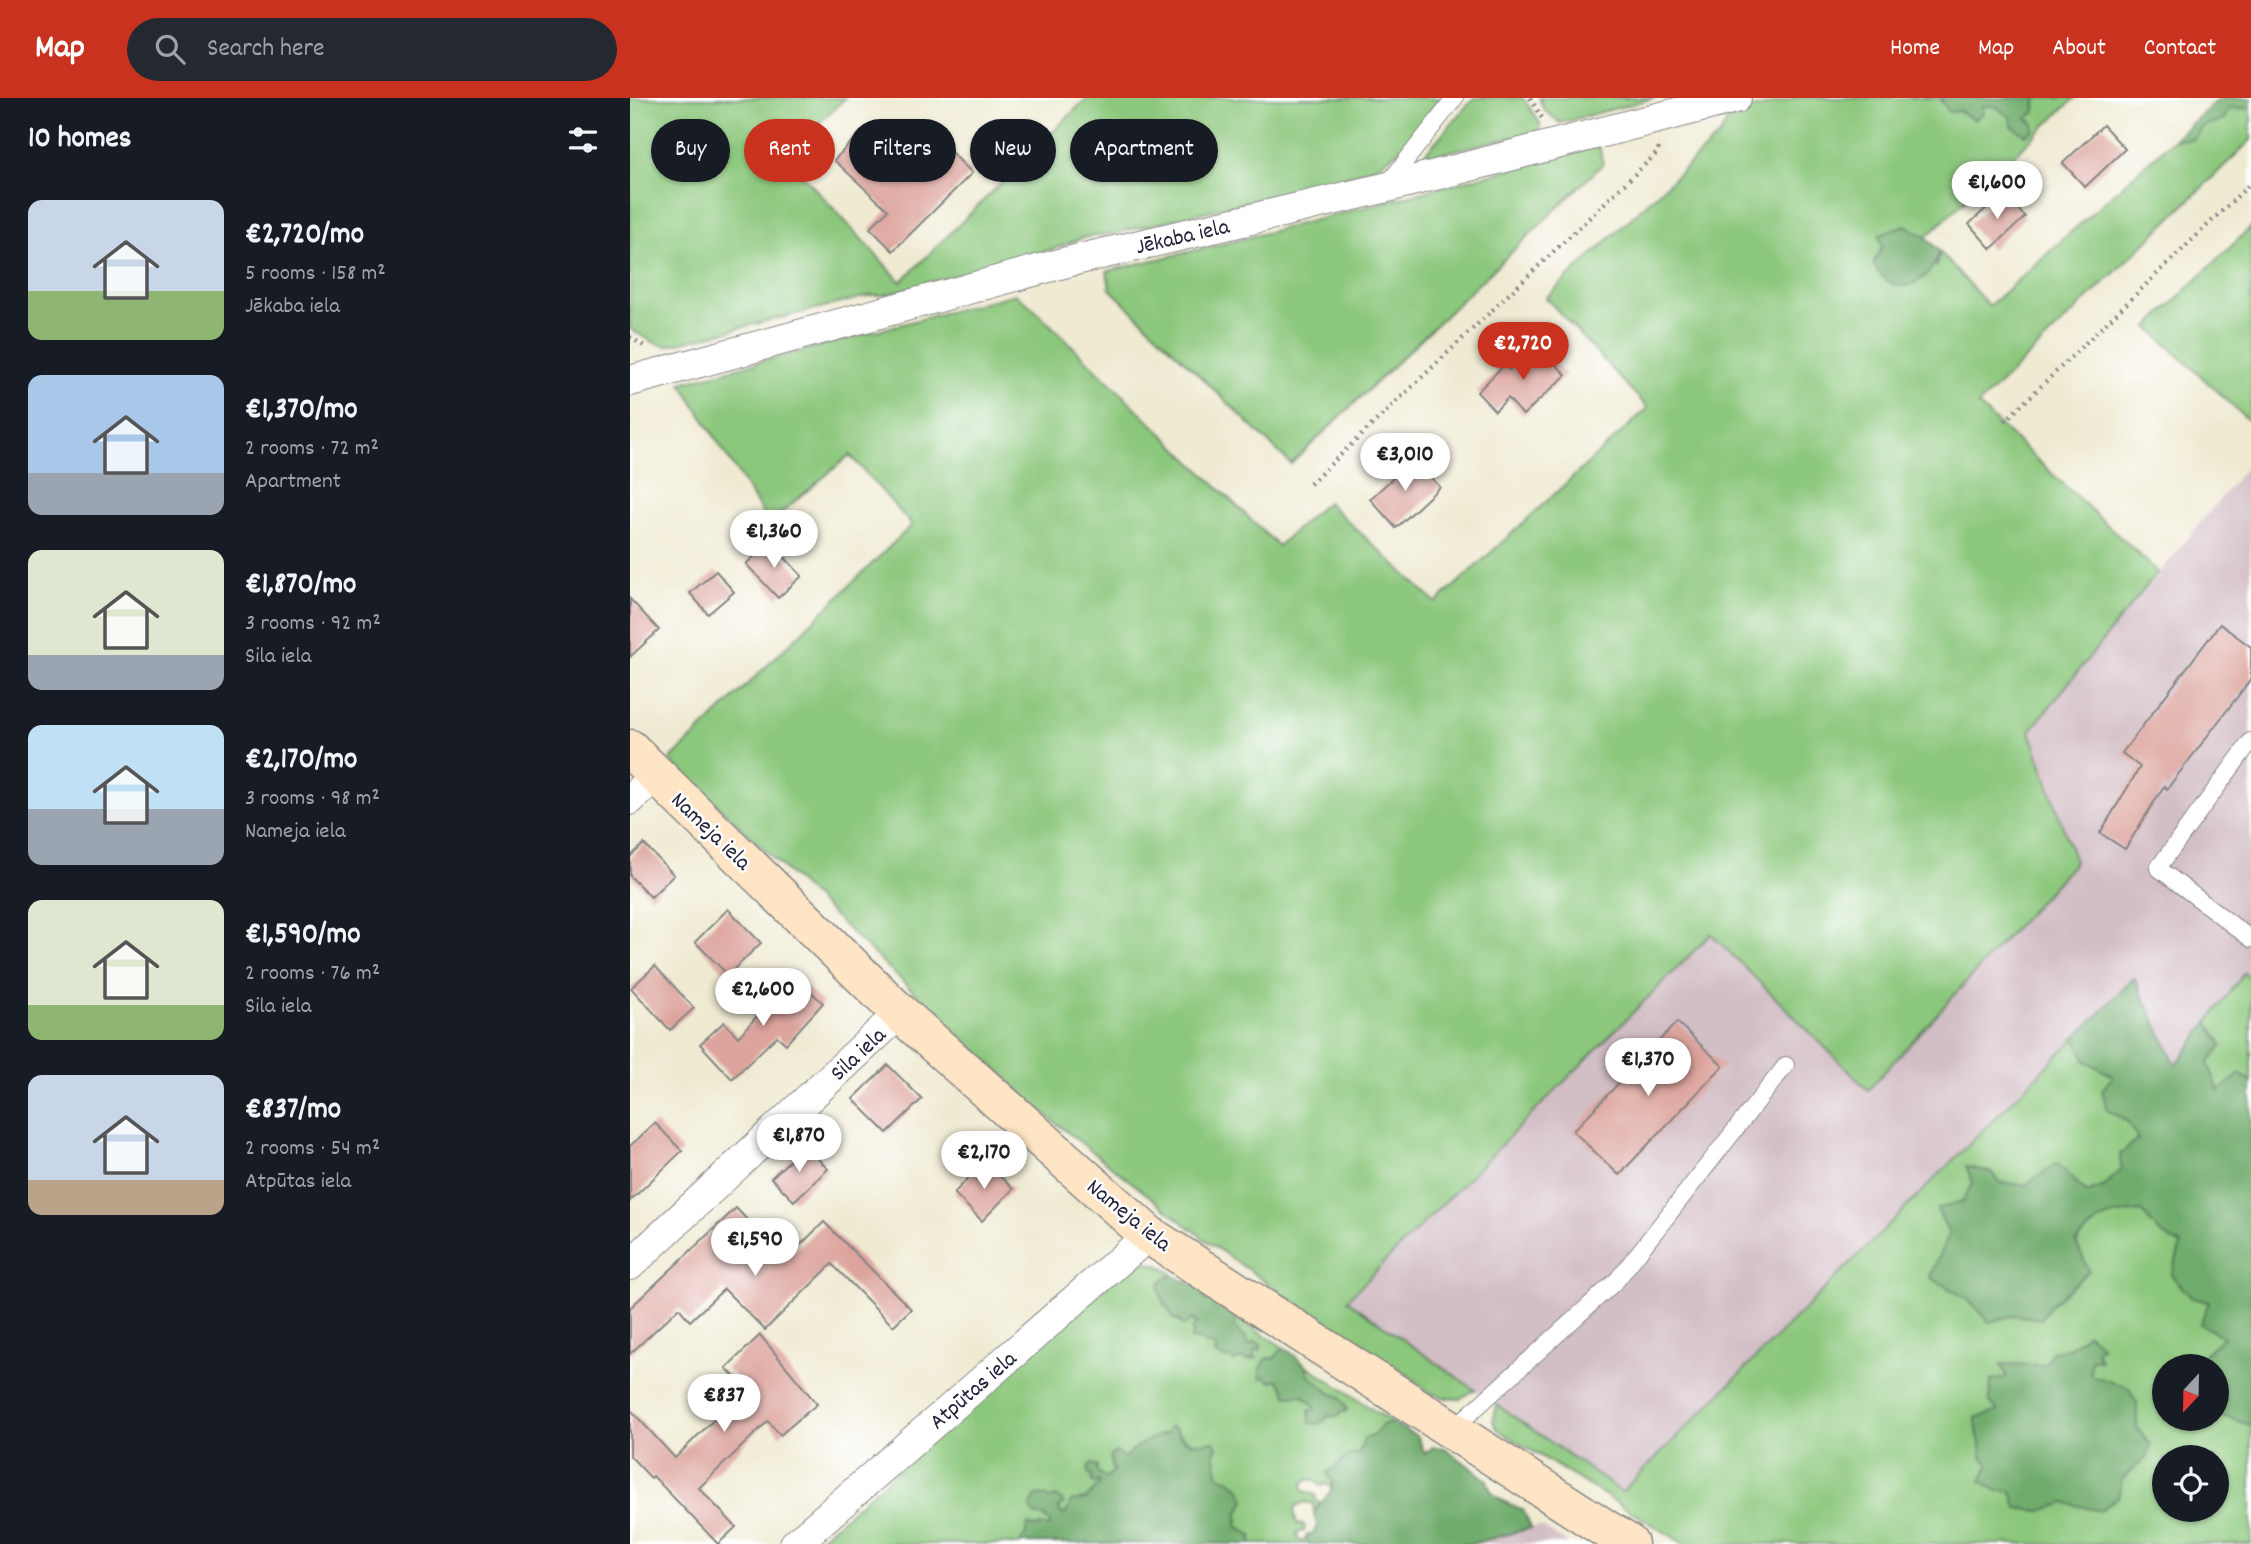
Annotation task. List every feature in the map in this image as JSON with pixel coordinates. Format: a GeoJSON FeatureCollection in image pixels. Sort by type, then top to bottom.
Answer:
{"type":"FeatureCollection","features":[{"type":"Feature","properties":{"kind":"street","name":"Jēkaba iela"},"geometry":{"type":"LineString","coordinates":[[630,381],[1067,262],[1384,188],[1735,98]]}},
{"type":"Feature","properties":{"kind":"street","name":"Nameja iela"},"geometry":{"type":"LineString","coordinates":[[638,774],[1149,1235],[1629,1544]]}},
{"type":"Feature","properties":{"kind":"street","name":"Sila iela"},"geometry":{"type":"LineString","coordinates":[[630,1265],[900,1013]]}},
{"type":"Feature","properties":{"kind":"street","name":"Atpūtas iela"},"geometry":{"type":"LineString","coordinates":[[795,1544],[1149,1235]]}},
{"type":"Feature","properties":{"kind":"lane"},"geometry":{"type":"LineString","coordinates":[[1384,188],[1455,98]]}},
{"type":"Feature","properties":{"kind":"lane"},"geometry":{"type":"LineString","coordinates":[[2251,741],[2158,867],[2251,939]]}},
{"type":"Feature","properties":{"kind":"lane"},"geometry":{"type":"LineString","coordinates":[[1452,1430],[1617,1280],[1786,1065]]}},
{"type":"Feature","properties":{"kind":"path"},"geometry":{"type":"LineString","coordinates":[[1310,484],[1657,153],[1665,136],[1662,117]]}},
{"type":"Feature","properties":{"kind":"path"},"geometry":{"type":"LineString","coordinates":[[2005,421],[2251,183]]}},
{"type":"Feature","properties":{"kind":"shaded area"},"geometry":{"type":"Polygon","coordinates":[[[2251,461],[2251,978],[2244,973],[2176,1066],[2133,979],[1622,1492],[1347,1301],[1712,934],[1867,1089],[2075,862],[2030,731],[2251,461]]]}},
{"type":"Feature","properties":{"kind":"shaded area"},"geometry":{"type":"Polygon","coordinates":[[[1540,1526],[1569,1544],[1471,1544],[1531,1528],[1540,1526]]]}},
{"type":"Feature","properties":{"kind":"green space"},"geometry":{"type":"Polygon","coordinates":[[[630,98],[845,98],[823,119],[744,119],[744,182],[809,182],[901,282],[1002,182],[1056,182],[1056,129],[1087,98],[1440,98],[1407,144],[1378,166],[1319,185],[1116,233],[1082,238],[1054,249],[884,295],[872,295],[667,346],[653,342],[630,329],[630,98]]]}},
{"type":"Feature","properties":{"kind":"green space"},"geometry":{"type":"Polygon","coordinates":[[[1474,98],[1523,98],[1540,123],[1540,131],[1421,158],[1474,98]]]}},
{"type":"Feature","properties":{"kind":"green space"},"geometry":{"type":"Polygon","coordinates":[[[1539,98],[1655,98],[1560,123],[1544,110],[1539,98]]]}},
{"type":"Feature","properties":{"kind":"green space"},"geometry":{"type":"Polygon","coordinates":[[[1795,98],[1944,98],[1941,101],[1974,120],[1982,106],[1993,106],[2021,118],[2034,113],[2037,98],[2075,98],[1926,237],[1905,225],[1936,266],[1940,252],[1989,306],[2173,140],[2193,139],[2203,126],[2223,120],[2229,109],[2251,108],[2251,140],[1978,405],[2158,572],[2030,731],[2075,862],[1868,1090],[1711,934],[1347,1300],[1475,1390],[1459,1399],[1446,1398],[1429,1393],[1408,1375],[1343,1335],[1208,1242],[1052,1120],[670,760],[912,525],[850,455],[769,523],[681,383],[1015,294],[1033,308],[1278,546],[1327,502],[1436,603],[1648,408],[1546,298],[1720,135],[1730,115],[1795,98]]]}},
{"type":"Feature","properties":{"kind":"green space"},"geometry":{"type":"Polygon","coordinates":[[[2037,98],[2034,113],[2027,118],[2034,124],[2034,130],[2026,135],[2012,126],[2010,117],[1995,106],[1982,106],[1984,113],[1974,120],[1960,111],[1949,112],[1941,100],[2037,98]]]}},
{"type":"Feature","properties":{"kind":"green space"},"geometry":{"type":"Polygon","coordinates":[[[2220,98],[2251,98],[2251,108],[2229,109],[2223,120],[2203,126],[2193,139],[2173,140],[2220,98]]]}},
{"type":"Feature","properties":{"kind":"green space"},"geometry":{"type":"Polygon","coordinates":[[[1599,146],[1603,164],[1291,464],[1110,289],[1107,271],[1227,243],[1599,146]]]}},
{"type":"Feature","properties":{"kind":"green space"},"geometry":{"type":"Polygon","coordinates":[[[1905,225],[1926,237],[1940,252],[1932,269],[1925,276],[1910,285],[1901,286],[1884,278],[1873,264],[1882,248],[1879,235],[1905,225]]]}},
{"type":"Feature","properties":{"kind":"green space"},"geometry":{"type":"Polygon","coordinates":[[[2251,227],[2251,423],[2148,327],[2251,227]]]}},
{"type":"Feature","properties":{"kind":"green space"},"geometry":{"type":"Polygon","coordinates":[[[2244,973],[2251,978],[2251,1081],[2240,1074],[2219,1091],[2208,1064],[2222,1045],[2208,1022],[2244,973]]]}},
{"type":"Feature","properties":{"kind":"green space"},"geometry":{"type":"Polygon","coordinates":[[[2134,978],[2176,1065],[2208,1022],[2222,1045],[2208,1064],[2219,1091],[2240,1074],[2251,1081],[2251,1425],[2230,1418],[2230,1354],[2205,1354],[2223,1337],[2200,1324],[2209,1302],[2192,1298],[2171,1275],[2181,1245],[2160,1233],[2141,1211],[2104,1218],[2084,1234],[2076,1243],[2089,1271],[2051,1305],[2041,1319],[2015,1315],[1989,1322],[1967,1299],[1930,1277],[1949,1234],[1937,1209],[1963,1201],[1973,1183],[1966,1166],[1992,1173],[2001,1183],[2025,1185],[2057,1163],[2087,1193],[2105,1186],[2121,1169],[2120,1154],[2138,1139],[2127,1121],[2107,1110],[2102,1090],[2113,1076],[2086,1061],[2075,1038],[2134,978]]]}},
{"type":"Feature","properties":{"kind":"green space"},"geometry":{"type":"Polygon","coordinates":[[[2075,1038],[2086,1061],[2113,1076],[2107,1110],[2127,1121],[2139,1139],[2121,1154],[2121,1169],[2105,1186],[2087,1193],[2001,1183],[1967,1167],[1974,1183],[1962,1202],[1930,1277],[1967,1299],[1989,1322],[2015,1315],[2041,1319],[2076,1244],[2093,1223],[2116,1214],[2141,1211],[2160,1233],[2181,1245],[2224,1337],[2204,1354],[2152,1354],[2152,1432],[2230,1432],[2230,1418],[2251,1425],[2251,1544],[1684,1544],[1498,1430],[1493,1421],[1497,1405],[1622,1492],[2075,1038]]]}},
{"type":"Feature","properties":{"kind":"green space"},"geometry":{"type":"Polygon","coordinates":[[[1133,1262],[1155,1264],[1174,1276],[1167,1277],[1163,1303],[1172,1312],[1197,1324],[1191,1339],[1206,1342],[1235,1357],[1254,1360],[1254,1351],[1260,1351],[1248,1344],[1240,1334],[1235,1326],[1236,1317],[1286,1349],[1280,1351],[1275,1358],[1266,1359],[1260,1370],[1265,1377],[1277,1379],[1293,1395],[1302,1395],[1316,1407],[1314,1410],[1333,1417],[1346,1405],[1308,1376],[1306,1365],[1393,1423],[1382,1426],[1360,1453],[1350,1455],[1328,1473],[1333,1482],[1331,1487],[1326,1484],[1321,1486],[1315,1480],[1306,1480],[1302,1486],[1304,1491],[1316,1495],[1315,1500],[1320,1503],[1314,1512],[1313,1504],[1305,1502],[1297,1505],[1294,1511],[1296,1523],[1304,1525],[1305,1528],[1297,1533],[1298,1539],[1303,1542],[1306,1538],[1309,1544],[1250,1544],[1252,1536],[1237,1526],[1238,1514],[1245,1500],[1238,1487],[1219,1477],[1214,1453],[1206,1443],[1188,1440],[1175,1428],[1137,1446],[1106,1478],[1097,1472],[1092,1476],[1100,1484],[1086,1499],[1071,1507],[1066,1514],[1062,1514],[1058,1508],[1045,1516],[1050,1521],[1050,1526],[1033,1527],[1021,1544],[814,1544],[1133,1262]]]}},
{"type":"Feature","properties":{"kind":"green space"},"geometry":{"type":"Polygon","coordinates":[[[1174,1276],[1203,1290],[1205,1301],[1215,1297],[1236,1317],[1235,1326],[1241,1335],[1246,1337],[1247,1345],[1256,1342],[1261,1345],[1260,1351],[1254,1351],[1253,1356],[1257,1358],[1242,1358],[1234,1362],[1231,1358],[1215,1354],[1216,1348],[1210,1344],[1191,1339],[1191,1330],[1197,1323],[1190,1320],[1187,1325],[1182,1325],[1179,1320],[1174,1319],[1160,1294],[1160,1283],[1174,1276]]]}},
{"type":"Feature","properties":{"kind":"green space"},"geometry":{"type":"Polygon","coordinates":[[[2087,1333],[2102,1346],[2096,1351],[2100,1360],[2091,1360],[2090,1375],[2128,1387],[2137,1403],[2137,1428],[2151,1445],[2146,1458],[2122,1479],[2118,1497],[2100,1511],[2066,1503],[2040,1511],[2017,1508],[2012,1491],[1997,1491],[1981,1481],[1989,1465],[1982,1457],[1976,1418],[1998,1411],[1990,1402],[1991,1380],[2007,1377],[2001,1364],[2045,1365],[2052,1352],[2071,1347],[2087,1333]]]}},
{"type":"Feature","properties":{"kind":"green space"},"geometry":{"type":"Polygon","coordinates":[[[1286,1349],[1306,1365],[1309,1376],[1329,1393],[1339,1396],[1347,1409],[1345,1412],[1341,1411],[1339,1416],[1328,1416],[1320,1423],[1310,1423],[1309,1410],[1314,1410],[1315,1406],[1302,1395],[1287,1396],[1277,1379],[1271,1382],[1265,1377],[1261,1379],[1260,1370],[1266,1359],[1275,1358],[1280,1351],[1286,1349]]]}},
{"type":"Feature","properties":{"kind":"green space"},"geometry":{"type":"Polygon","coordinates":[[[1393,1423],[1418,1437],[1425,1454],[1433,1447],[1445,1448],[1487,1480],[1496,1496],[1523,1510],[1531,1528],[1471,1544],[1309,1544],[1307,1535],[1313,1533],[1317,1526],[1314,1512],[1330,1492],[1333,1483],[1327,1473],[1350,1455],[1359,1453],[1364,1439],[1373,1436],[1382,1425],[1393,1423]]]}},
{"type":"Feature","properties":{"kind":"green space"},"geometry":{"type":"Polygon","coordinates":[[[1170,1426],[1191,1442],[1214,1441],[1219,1476],[1236,1484],[1245,1500],[1238,1514],[1237,1526],[1252,1536],[1250,1544],[1020,1543],[1028,1524],[1033,1527],[1050,1526],[1050,1521],[1046,1520],[1045,1516],[1035,1516],[1030,1508],[1036,1495],[1049,1499],[1058,1497],[1064,1503],[1058,1508],[1062,1514],[1066,1514],[1071,1501],[1086,1499],[1100,1484],[1099,1481],[1094,1483],[1091,1480],[1088,1467],[1092,1464],[1097,1466],[1097,1472],[1106,1478],[1115,1470],[1110,1456],[1116,1452],[1124,1458],[1144,1442],[1167,1433],[1170,1426]]]}},
{"type":"Feature","properties":{"kind":"building"},"geometry":{"type":"Polygon","coordinates":[[[2103,125],[2125,149],[2085,187],[2063,163],[2103,125]]]}},
{"type":"Feature","properties":{"kind":"building"},"geometry":{"type":"Polygon","coordinates":[[[849,145],[849,174],[835,161],[849,145]]]}},
{"type":"Feature","properties":{"kind":"building"},"geometry":{"type":"Polygon","coordinates":[[[956,157],[970,171],[970,175],[893,251],[870,228],[888,210],[858,182],[956,182],[956,157]]]}},
{"type":"Feature","properties":{"kind":"building"},"geometry":{"type":"Polygon","coordinates":[[[2003,193],[2025,217],[1991,249],[1969,224],[2003,193]]]}},
{"type":"Feature","properties":{"kind":"building"},"geometry":{"type":"Polygon","coordinates":[[[1537,344],[1566,375],[1523,415],[1508,398],[1495,411],[1477,392],[1504,365],[1509,370],[1537,344]]]}},
{"type":"Feature","properties":{"kind":"building"},"geometry":{"type":"Polygon","coordinates":[[[1414,459],[1440,487],[1396,528],[1370,499],[1414,459]]]}},
{"type":"Feature","properties":{"kind":"building"},"geometry":{"type":"Polygon","coordinates":[[[770,542],[802,576],[778,598],[746,564],[770,542]]]}},
{"type":"Feature","properties":{"kind":"building"},"geometry":{"type":"Polygon","coordinates":[[[716,571],[734,592],[708,614],[690,593],[716,571]]]}},
{"type":"Feature","properties":{"kind":"building"},"geometry":{"type":"Polygon","coordinates":[[[630,599],[659,630],[630,657],[630,599]]]}},
{"type":"Feature","properties":{"kind":"building"},"geometry":{"type":"Polygon","coordinates":[[[2220,624],[2251,647],[2251,679],[2167,789],[2164,786],[2125,849],[2100,833],[2140,767],[2122,753],[2220,624]]]}},
{"type":"Feature","properties":{"kind":"building"},"geometry":{"type":"Polygon","coordinates":[[[644,844],[674,875],[651,897],[630,876],[630,857],[644,844]]]}},
{"type":"Feature","properties":{"kind":"building"},"geometry":{"type":"Polygon","coordinates":[[[728,909],[761,943],[728,975],[695,942],[728,909]]]}},
{"type":"Feature","properties":{"kind":"building"},"geometry":{"type":"Polygon","coordinates":[[[655,966],[694,1008],[670,1030],[631,988],[655,966]]]}},
{"type":"Feature","properties":{"kind":"building"},"geometry":{"type":"Polygon","coordinates":[[[794,976],[823,1003],[786,1044],[777,1036],[732,1079],[700,1044],[724,1022],[738,1037],[794,976]]]}},
{"type":"Feature","properties":{"kind":"building"},"geometry":{"type":"Polygon","coordinates":[[[1677,1022],[1723,1066],[1619,1175],[1573,1131],[1677,1022]]]}},
{"type":"Feature","properties":{"kind":"building"},"geometry":{"type":"Polygon","coordinates":[[[888,1065],[922,1099],[887,1133],[853,1099],[888,1065]]]}},
{"type":"Feature","properties":{"kind":"building"},"geometry":{"type":"Polygon","coordinates":[[[655,1123],[682,1151],[630,1201],[630,1146],[655,1123]]]}},
{"type":"Feature","properties":{"kind":"building"},"geometry":{"type":"Polygon","coordinates":[[[805,1146],[828,1169],[794,1201],[771,1178],[805,1146]]]}},
{"type":"Feature","properties":{"kind":"building"},"geometry":{"type":"Polygon","coordinates":[[[985,1161],[1013,1189],[982,1221],[954,1193],[985,1161]]]}},
{"type":"Feature","properties":{"kind":"building"},"geometry":{"type":"Polygon","coordinates":[[[736,1208],[785,1260],[824,1222],[911,1309],[893,1326],[832,1264],[765,1330],[724,1289],[690,1321],[679,1308],[630,1354],[630,1308],[736,1208]]]}},
{"type":"Feature","properties":{"kind":"building"},"geometry":{"type":"Polygon","coordinates":[[[760,1335],[817,1404],[780,1435],[768,1421],[699,1488],[736,1527],[718,1544],[653,1476],[651,1478],[630,1456],[630,1409],[675,1458],[746,1388],[726,1368],[760,1335]]]}}]}
